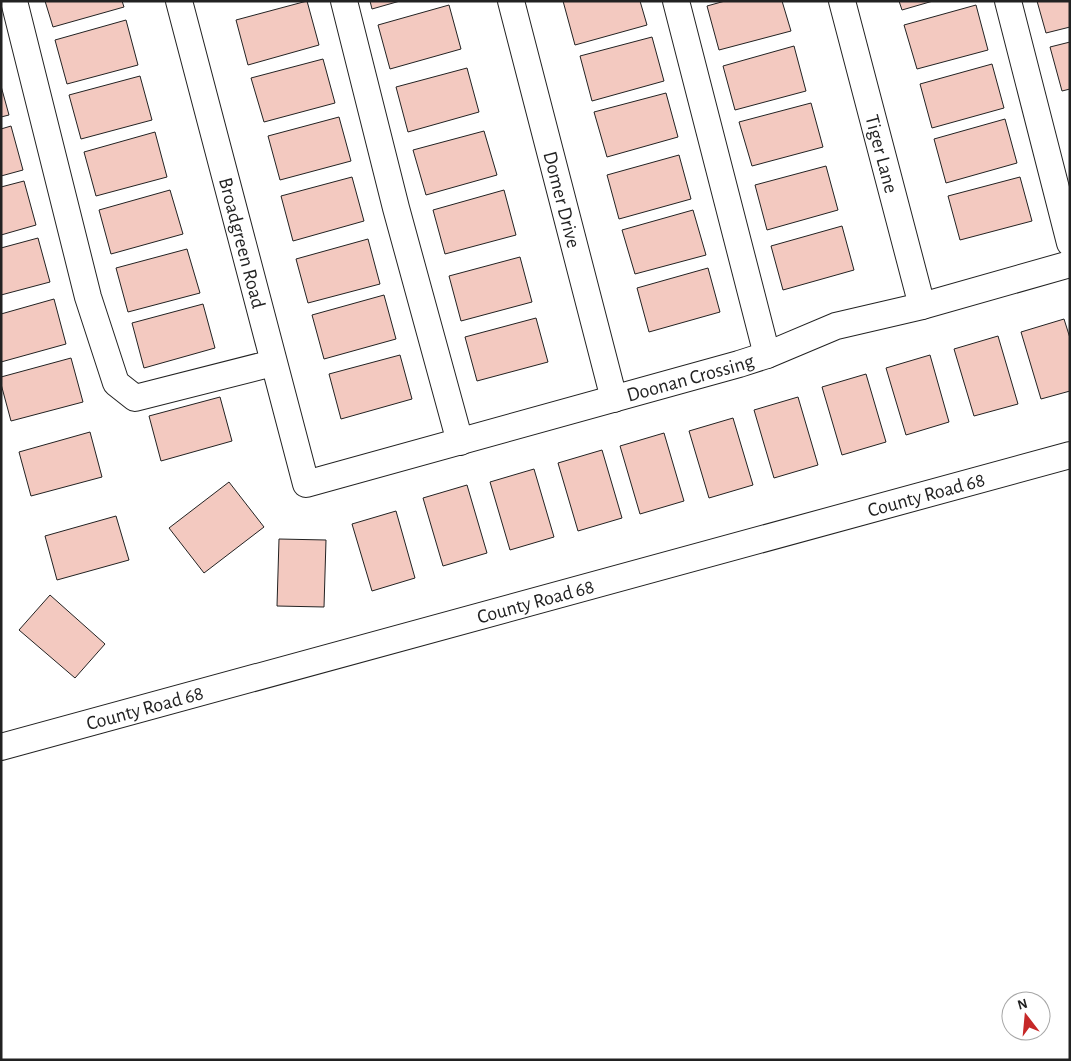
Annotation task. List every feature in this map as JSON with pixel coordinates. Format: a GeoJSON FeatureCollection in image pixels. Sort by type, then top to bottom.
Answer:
{"type":"FeatureCollection","features":[{"type":"Feature","properties":{"kind":"street"},"geometry":{"type":"LineString","coordinates":[[14,1],[88,297],[116,383],[135,398],[273,363]]}},
{"type":"Feature","properties":{"kind":"street","name":"Broadgreen Road"},"geometry":{"type":"LineString","coordinates":[[179,1],[306,484]]}},
{"type":"Feature","properties":{"kind":"street"},"geometry":{"type":"LineString","coordinates":[[344,1],[396,208],[460,442]]}},
{"type":"Feature","properties":{"kind":"street","name":"Domer Drive"},"geometry":{"type":"LineString","coordinates":[[511,1],[614,398]]}},
{"type":"Feature","properties":{"kind":"street"},"geometry":{"type":"LineString","coordinates":[[676,1],[767,355]]}},
{"type":"Feature","properties":{"kind":"street","name":"Tiger Lane"},"geometry":{"type":"LineString","coordinates":[[842,1],[922,306]]}},
{"type":"Feature","properties":{"kind":"street"},"geometry":{"type":"LineString","coordinates":[[1008,1],[1070,243]]}},
{"type":"Feature","properties":{"kind":"street","name":"Doonan Crossing"},"geometry":{"type":"LineString","coordinates":[[306,484],[767,355],[836,326],[922,306],[1070,264]]}},
{"type":"Feature","properties":{"kind":"street","name":"County Road 68"},"geometry":{"type":"LineString","coordinates":[[1,747],[1070,455]]}},
{"type":"Feature","properties":{"kind":"building"},"geometry":{"type":"Polygon","coordinates":[[[45,1],[122,1],[124,7],[53,27],[45,1]]]}},
{"type":"Feature","properties":{"kind":"building"},"geometry":{"type":"Polygon","coordinates":[[[307,1],[319,45],[248,65],[236,20],[307,1]]]}},
{"type":"Feature","properties":{"kind":"building"},"geometry":{"type":"Polygon","coordinates":[[[370,1],[400,1],[372,9],[370,1]]]}},
{"type":"Feature","properties":{"kind":"building"},"geometry":{"type":"Polygon","coordinates":[[[563,1],[640,1],[647,25],[575,45],[563,1]]]}},
{"type":"Feature","properties":{"kind":"building"},"geometry":{"type":"Polygon","coordinates":[[[725,1],[782,1],[791,31],[719,50],[707,6],[725,1]]]}},
{"type":"Feature","properties":{"kind":"building"},"geometry":{"type":"Polygon","coordinates":[[[899,1],[933,1],[902,10],[899,1]]]}},
{"type":"Feature","properties":{"kind":"building"},"geometry":{"type":"Polygon","coordinates":[[[1037,1],[1070,1],[1070,27],[1046,33],[1037,1]]]}},
{"type":"Feature","properties":{"kind":"building"},"geometry":{"type":"Polygon","coordinates":[[[449,5],[461,49],[390,69],[378,25],[449,5]]]}},
{"type":"Feature","properties":{"kind":"building"},"geometry":{"type":"Polygon","coordinates":[[[976,5],[988,50],[917,69],[904,25],[976,5]]]}},
{"type":"Feature","properties":{"kind":"building"},"geometry":{"type":"Polygon","coordinates":[[[126,20],[138,65],[67,84],[55,40],[126,20]]]}},
{"type":"Feature","properties":{"kind":"building"},"geometry":{"type":"Polygon","coordinates":[[[652,37],[664,81],[592,101],[580,56],[652,37]]]}},
{"type":"Feature","properties":{"kind":"building"},"geometry":{"type":"Polygon","coordinates":[[[1070,42],[1070,89],[1062,91],[1050,47],[1070,42]]]}},
{"type":"Feature","properties":{"kind":"building"},"geometry":{"type":"Polygon","coordinates":[[[794,46],[806,91],[735,110],[723,66],[794,46]]]}},
{"type":"Feature","properties":{"kind":"building"},"geometry":{"type":"Polygon","coordinates":[[[323,59],[335,103],[264,122],[251,78],[323,59]]]}},
{"type":"Feature","properties":{"kind":"building"},"geometry":{"type":"Polygon","coordinates":[[[992,64],[1004,108],[932,128],[920,84],[992,64]]]}},
{"type":"Feature","properties":{"kind":"building"},"geometry":{"type":"Polygon","coordinates":[[[467,68],[479,112],[408,132],[396,87],[467,68]]]}},
{"type":"Feature","properties":{"kind":"building"},"geometry":{"type":"Polygon","coordinates":[[[140,76],[152,120],[81,139],[69,95],[140,76]]]}},
{"type":"Feature","properties":{"kind":"building"},"geometry":{"type":"Polygon","coordinates":[[[1,86],[9,115],[1,117],[1,86]]]}},
{"type":"Feature","properties":{"kind":"building"},"geometry":{"type":"Polygon","coordinates":[[[666,93],[678,137],[607,157],[594,112],[666,93]]]}},
{"type":"Feature","properties":{"kind":"building"},"geometry":{"type":"Polygon","coordinates":[[[811,103],[823,147],[752,166],[739,122],[811,103]]]}},
{"type":"Feature","properties":{"kind":"building"},"geometry":{"type":"Polygon","coordinates":[[[339,117],[351,161],[280,180],[268,136],[339,117]]]}},
{"type":"Feature","properties":{"kind":"building"},"geometry":{"type":"Polygon","coordinates":[[[1005,119],[1017,163],[946,183],[934,139],[1005,119]]]}},
{"type":"Feature","properties":{"kind":"building"},"geometry":{"type":"Polygon","coordinates":[[[11,126],[23,170],[1,176],[1,129],[11,126]]]}},
{"type":"Feature","properties":{"kind":"building"},"geometry":{"type":"Polygon","coordinates":[[[484,131],[497,175],[426,195],[413,150],[484,131]]]}},
{"type":"Feature","properties":{"kind":"building"},"geometry":{"type":"Polygon","coordinates":[[[155,132],[167,177],[96,196],[84,152],[155,132]]]}},
{"type":"Feature","properties":{"kind":"building"},"geometry":{"type":"Polygon","coordinates":[[[679,155],[691,199],[619,219],[607,175],[679,155]]]}},
{"type":"Feature","properties":{"kind":"building"},"geometry":{"type":"Polygon","coordinates":[[[826,166],[838,210],[767,230],[755,185],[826,166]]]}},
{"type":"Feature","properties":{"kind":"building"},"geometry":{"type":"Polygon","coordinates":[[[352,177],[364,221],[293,241],[281,196],[352,177]]]}},
{"type":"Feature","properties":{"kind":"building"},"geometry":{"type":"Polygon","coordinates":[[[1020,177],[1032,221],[960,240],[948,196],[1020,177]]]}},
{"type":"Feature","properties":{"kind":"building"},"geometry":{"type":"Polygon","coordinates":[[[24,181],[36,225],[1,235],[1,187],[24,181]]]}},
{"type":"Feature","properties":{"kind":"building"},"geometry":{"type":"Polygon","coordinates":[[[170,190],[183,234],[111,254],[99,210],[170,190]]]}},
{"type":"Feature","properties":{"kind":"building"},"geometry":{"type":"Polygon","coordinates":[[[504,190],[516,235],[445,254],[433,210],[504,190]]]}},
{"type":"Feature","properties":{"kind":"building"},"geometry":{"type":"Polygon","coordinates":[[[693,210],[706,255],[635,274],[622,230],[693,210]]]}},
{"type":"Feature","properties":{"kind":"building"},"geometry":{"type":"Polygon","coordinates":[[[842,226],[854,270],[783,290],[771,246],[842,226]]]}},
{"type":"Feature","properties":{"kind":"building"},"geometry":{"type":"Polygon","coordinates":[[[38,238],[50,282],[1,295],[1,248],[38,238]]]}},
{"type":"Feature","properties":{"kind":"building"},"geometry":{"type":"Polygon","coordinates":[[[368,239],[380,284],[308,303],[296,259],[368,239]]]}},
{"type":"Feature","properties":{"kind":"building"},"geometry":{"type":"Polygon","coordinates":[[[187,249],[200,293],[128,312],[116,268],[187,249]]]}},
{"type":"Feature","properties":{"kind":"building"},"geometry":{"type":"Polygon","coordinates":[[[520,257],[532,302],[461,321],[449,276],[520,257]]]}},
{"type":"Feature","properties":{"kind":"building"},"geometry":{"type":"Polygon","coordinates":[[[708,268],[720,312],[649,332],[637,288],[708,268]]]}},
{"type":"Feature","properties":{"kind":"building"},"geometry":{"type":"Polygon","coordinates":[[[384,295],[396,339],[324,359],[312,315],[384,295]]]}},
{"type":"Feature","properties":{"kind":"building"},"geometry":{"type":"Polygon","coordinates":[[[54,299],[66,344],[1,362],[1,314],[54,299]]]}},
{"type":"Feature","properties":{"kind":"building"},"geometry":{"type":"Polygon","coordinates":[[[203,304],[215,348],[144,368],[132,323],[203,304]]]}},
{"type":"Feature","properties":{"kind":"building"},"geometry":{"type":"Polygon","coordinates":[[[536,318],[548,362],[477,381],[465,337],[536,318]]]}},
{"type":"Feature","properties":{"kind":"building"},"geometry":{"type":"Polygon","coordinates":[[[1064,319],[1070,338],[1070,391],[1041,399],[1021,332],[1064,319]]]}},
{"type":"Feature","properties":{"kind":"building"},"geometry":{"type":"Polygon","coordinates":[[[998,336],[1018,404],[974,416],[954,349],[998,336]]]}},
{"type":"Feature","properties":{"kind":"building"},"geometry":{"type":"Polygon","coordinates":[[[400,355],[412,399],[341,419],[329,374],[400,355]]]}},
{"type":"Feature","properties":{"kind":"building"},"geometry":{"type":"Polygon","coordinates":[[[930,355],[949,422],[906,435],[886,368],[930,355]]]}},
{"type":"Feature","properties":{"kind":"building"},"geometry":{"type":"Polygon","coordinates":[[[71,358],[83,402],[11,421],[1,384],[1,377],[71,358]]]}},
{"type":"Feature","properties":{"kind":"building"},"geometry":{"type":"Polygon","coordinates":[[[866,374],[886,442],[842,455],[822,387],[866,374]]]}},
{"type":"Feature","properties":{"kind":"building"},"geometry":{"type":"Polygon","coordinates":[[[220,397],[232,441],[161,461],[149,416],[220,397]]]}},
{"type":"Feature","properties":{"kind":"building"},"geometry":{"type":"Polygon","coordinates":[[[798,397],[818,465],[774,478],[754,410],[798,397]]]}},
{"type":"Feature","properties":{"kind":"building"},"geometry":{"type":"Polygon","coordinates":[[[733,418],[753,485],[709,498],[689,431],[733,418]]]}},
{"type":"Feature","properties":{"kind":"building"},"geometry":{"type":"Polygon","coordinates":[[[90,432],[102,477],[31,496],[19,452],[90,432]]]}},
{"type":"Feature","properties":{"kind":"building"},"geometry":{"type":"Polygon","coordinates":[[[664,433],[684,501],[640,514],[620,446],[664,433]]]}},
{"type":"Feature","properties":{"kind":"building"},"geometry":{"type":"Polygon","coordinates":[[[602,450],[622,518],[578,531],[558,463],[602,450]]]}},
{"type":"Feature","properties":{"kind":"building"},"geometry":{"type":"Polygon","coordinates":[[[534,469],[554,537],[510,550],[490,482],[534,469]]]}},
{"type":"Feature","properties":{"kind":"building"},"geometry":{"type":"Polygon","coordinates":[[[229,482],[264,527],[204,573],[169,528],[229,482]]]}},
{"type":"Feature","properties":{"kind":"building"},"geometry":{"type":"Polygon","coordinates":[[[467,485],[487,553],[443,566],[423,498],[467,485]]]}},
{"type":"Feature","properties":{"kind":"building"},"geometry":{"type":"Polygon","coordinates":[[[396,511],[415,578],[372,591],[352,524],[396,511]]]}},
{"type":"Feature","properties":{"kind":"building"},"geometry":{"type":"Polygon","coordinates":[[[116,516],[129,560],[57,580],[45,536],[116,516]]]}},
{"type":"Feature","properties":{"kind":"building"},"geometry":{"type":"Polygon","coordinates":[[[279,539],[326,540],[324,607],[277,606],[279,539]]]}},
{"type":"Feature","properties":{"kind":"building"},"geometry":{"type":"Polygon","coordinates":[[[50,595],[105,644],[75,678],[19,630],[50,595]]]}}]}
